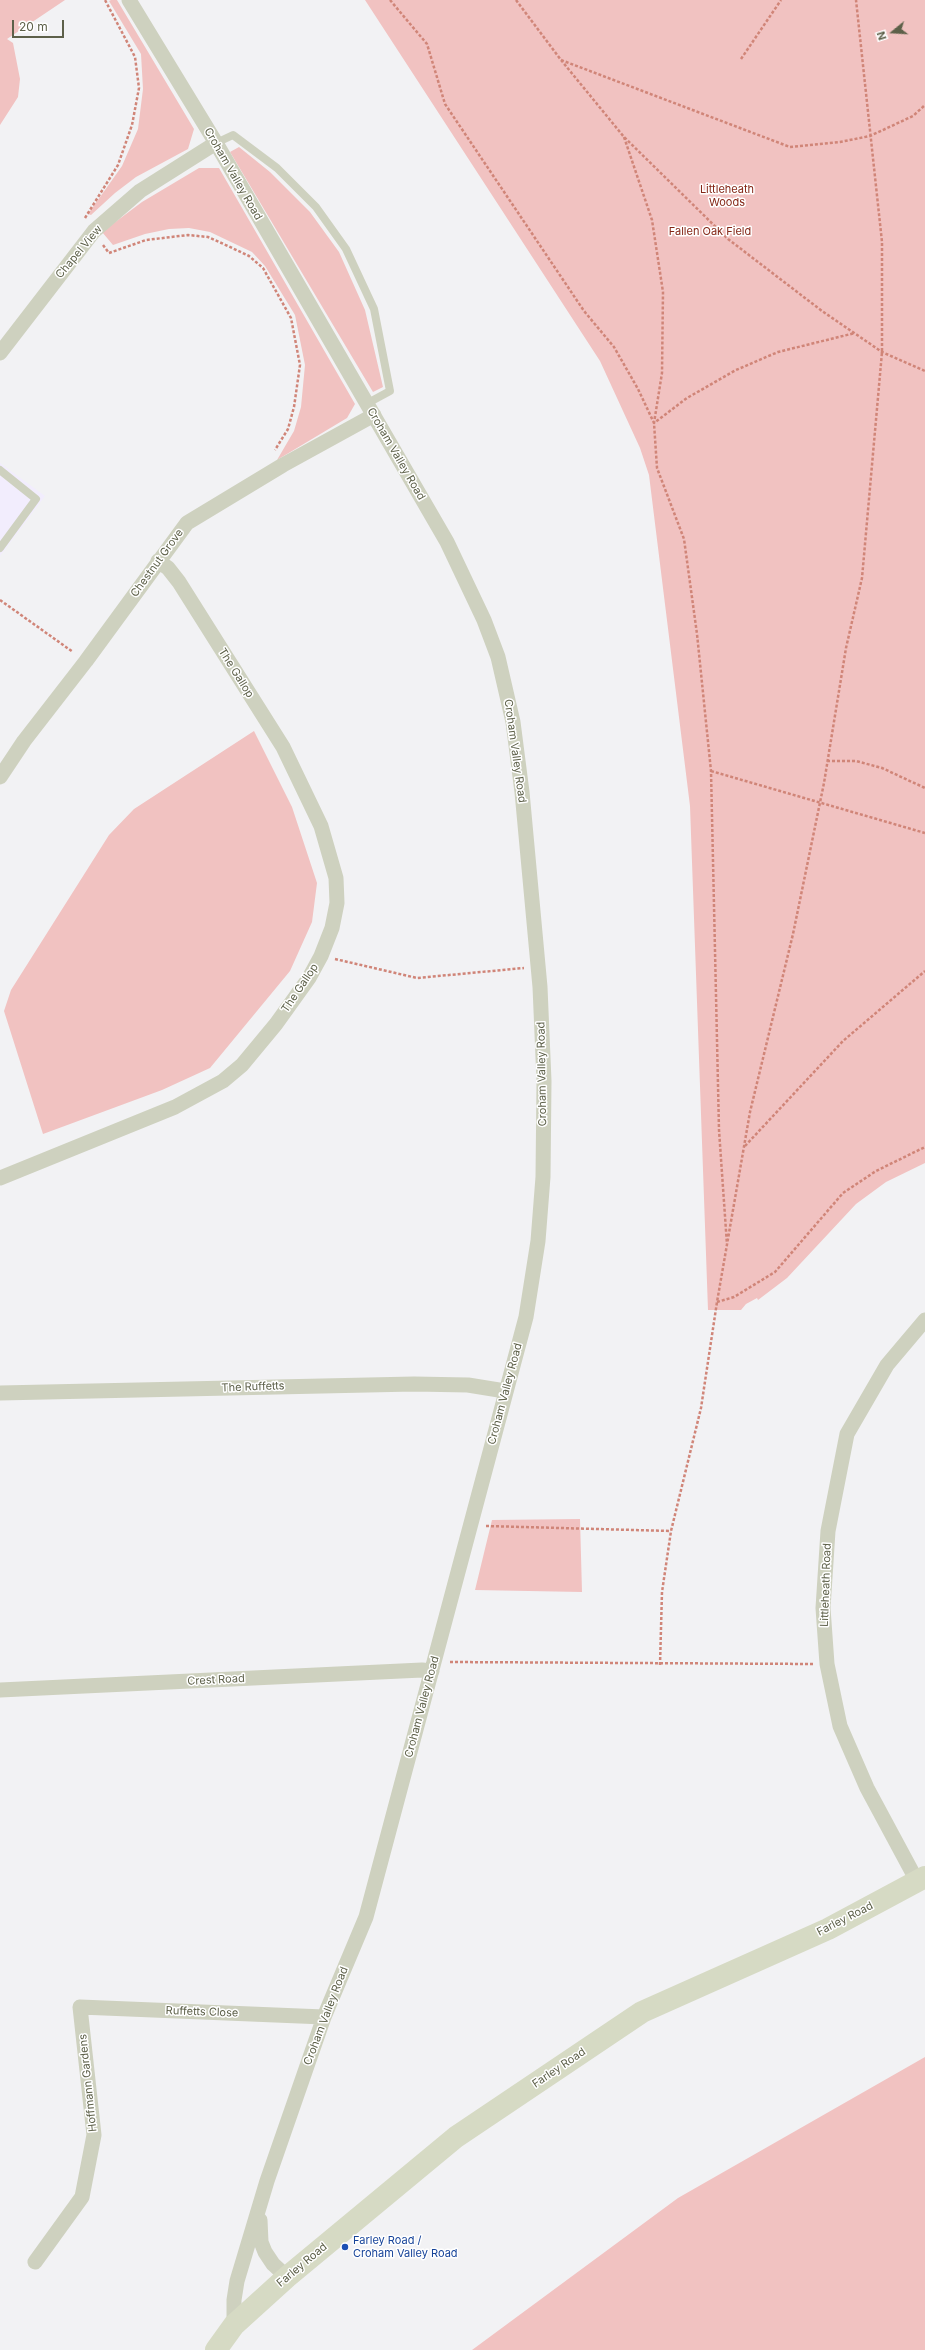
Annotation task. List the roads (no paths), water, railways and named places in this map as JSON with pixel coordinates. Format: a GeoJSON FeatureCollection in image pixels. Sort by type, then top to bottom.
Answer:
{"type":"FeatureCollection","features":[{"type":"Feature","properties":{"kind":"street","name":"Croham Valley Road"},"geometry":{"type":"LineString","coordinates":[[129,0],[216,143],[447,542],[484,620],[498,657],[514,730],[538,966],[544,1081],[543,1177],[538,1241],[526,1317],[505,1391],[432,1672],[366,1917],[324,2017],[260,2207],[237,2280],[234,2300],[234,2325]]}},
{"type":"Feature","properties":{"kind":"street","name":"Chapel View"},"geometry":{"type":"LineString","coordinates":[[0,353],[94,231],[140,191],[216,143]]}},
{"type":"Feature","properties":{"kind":"street","name":"Chestnut Grove"},"geometry":{"type":"LineString","coordinates":[[0,777],[24,741],[86,661],[158,561],[187,524],[370,409]]}},
{"type":"Feature","properties":{"kind":"street","name":"The Gallop"},"geometry":{"type":"LineString","coordinates":[[0,1178],[174,1107],[223,1081],[242,1065],[276,1024],[309,978],[321,956],[332,928],[338,903],[336,878],[321,826],[283,747],[179,582],[168,568],[158,561]]}},
{"type":"Feature","properties":{"kind":"street","name":"Littleheath Road"},"geometry":{"type":"LineString","coordinates":[[921,1879],[867,1788],[840,1726],[827,1664],[823,1608],[828,1531],[847,1434],[887,1365],[925,1320]]}},
{"type":"Feature","properties":{"kind":"street","name":"The Ruffetts"},"geometry":{"type":"LineString","coordinates":[[0,1392],[414,1384],[468,1385],[505,1391]]}},
{"type":"Feature","properties":{"kind":"street","name":"Crest Road"},"geometry":{"type":"LineString","coordinates":[[0,1690],[422,1670],[432,1672]]}},
{"type":"Feature","properties":{"kind":"street","name":"Farley Road"},"geometry":{"type":"LineString","coordinates":[[234,2325],[287,2277],[456,2137],[642,2012],[828,1929],[921,1879]]}},
{"type":"Feature","properties":{"kind":"street","name":"Ruffetts Close"},"geometry":{"type":"LineString","coordinates":[[80,2007],[324,2017]]}},
{"type":"Feature","properties":{"kind":"street","name":"Hoffmann Gardens"},"geometry":{"type":"LineString","coordinates":[[35,2262],[82,2197],[94,2135],[80,2007]]}},
{"type":"Feature","properties":{"kind":"street","name":"Croham Valley Road"},"geometry":{"type":"LineString","coordinates":[[260,2207],[261,2242],[273,2264],[287,2277]]}},
{"type":"Feature","properties":{"kind":"street"},"geometry":{"type":"LineString","coordinates":[[216,2350],[234,2325]]}},
{"type":"Feature","properties":{"kind":"lane"},"geometry":{"type":"LineString","coordinates":[[216,143],[233,135],[277,168],[316,207],[346,249],[374,309],[390,391],[370,409]]}},
{"type":"Feature","properties":{"kind":"lane"},"geometry":{"type":"LineString","coordinates":[[0,470],[36,499],[0,548]]}},
{"type":"Feature","properties":{"kind":"place","name":"Farley Road / Croham Valley Road"},"geometry":{"type":"Point","coordinates":[345,2247]}},
{"type":"Feature","properties":{"kind":"park label","name":"Littleheath Woods"},"geometry":{"type":"Point","coordinates":[727,196]}},
{"type":"Feature","properties":{"kind":"park label","name":"Fallen Oak Field"},"geometry":{"type":"Point","coordinates":[710,232]}}]}
